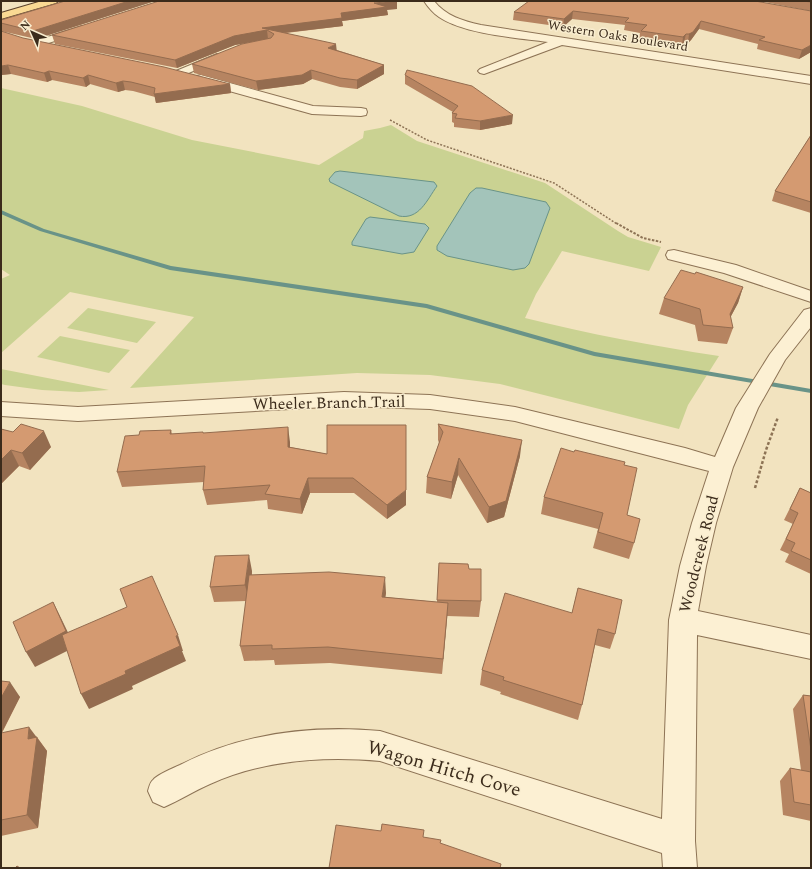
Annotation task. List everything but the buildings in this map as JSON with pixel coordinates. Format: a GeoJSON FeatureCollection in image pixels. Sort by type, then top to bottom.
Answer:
{"type":"FeatureCollection","features":[{"type":"Feature","properties":{"kind":"main road"},"geometry":{"type":"LineString","coordinates":[[1,16],[53,1]]}},
{"type":"Feature","properties":{"kind":"street","name":"Western Oaks Boulevard"},"geometry":{"type":"LineString","coordinates":[[429,1],[438,13],[461,23],[501,32],[811,80]]}},
{"type":"Feature","properties":{"kind":"street"},"geometry":{"type":"LineString","coordinates":[[58,48],[31,43],[95,25]]}},
{"type":"Feature","properties":{"kind":"street"},"geometry":{"type":"LineString","coordinates":[[484,71],[560,42]]}},
{"type":"Feature","properties":{"kind":"street"},"geometry":{"type":"LineString","coordinates":[[180,73],[226,53]]}},
{"type":"Feature","properties":{"kind":"street"},"geometry":{"type":"LineString","coordinates":[[168,70],[312,110],[361,112]]}},
{"type":"Feature","properties":{"kind":"street"},"geometry":{"type":"LineString","coordinates":[[670,249],[811,297]]}},
{"type":"Feature","properties":{"kind":"street","name":"Woodcreek Road"},"geometry":{"type":"LineString","coordinates":[[679,855],[683,620],[693,566],[704,523],[722,467],[747,408],[777,358],[811,314]]}},
{"type":"Feature","properties":{"kind":"street","name":"Wheeler Branch Trail"},"geometry":{"type":"LineString","coordinates":[[1,409],[78,414],[344,399],[430,402],[516,414],[722,467]]}},
{"type":"Feature","properties":{"kind":"street"},"geometry":{"type":"LineString","coordinates":[[683,620],[811,646]]}},
{"type":"Feature","properties":{"kind":"street","name":"Wagon Hitch Cove"},"geometry":{"type":"LineString","coordinates":[[164,791],[203,771],[244,756],[283,747],[352,742],[380,746],[679,855]]}},
{"type":"Feature","properties":{"kind":"path"},"geometry":{"type":"LineString","coordinates":[[390,120],[427,140],[554,183],[626,230],[670,249]]}},
{"type":"Feature","properties":{"kind":"path"},"geometry":{"type":"LineString","coordinates":[[756,488],[766,450],[778,417]]}},
{"type":"Feature","properties":{"kind":"green space"},"geometry":{"type":"Polygon","coordinates":[[[1,88],[82,106],[192,140],[319,165],[363,138],[364,131],[391,125],[417,141],[545,183],[628,237],[661,247],[649,271],[562,251],[536,294],[525,318],[621,339],[719,356],[688,405],[679,429],[500,384],[430,375],[357,373],[130,388],[194,317],[70,292],[1,353],[1,279],[10,275],[1,269],[1,88]]]}},
{"type":"Feature","properties":{"kind":"green space"},"geometry":{"type":"Polygon","coordinates":[[[88,308],[156,322],[137,343],[67,328],[88,308]]]}},
{"type":"Feature","properties":{"kind":"green space"},"geometry":{"type":"Polygon","coordinates":[[[60,336],[130,350],[109,373],[37,357],[60,336]]]}},
{"type":"Feature","properties":{"kind":"green space"},"geometry":{"type":"Polygon","coordinates":[[[1,369],[109,390],[79,392],[42,390],[5,385],[1,384],[1,369]]]}},
{"type":"Feature","properties":{"kind":"water"},"geometry":{"type":"Polygon","coordinates":[[[340,171],[434,182],[437,186],[426,203],[417,212],[412,215],[399,216],[330,182],[329,179],[335,172],[340,171]]]}},
{"type":"Feature","properties":{"kind":"water"},"geometry":{"type":"Polygon","coordinates":[[[476,188],[546,202],[550,208],[529,264],[525,268],[513,270],[447,256],[437,250],[437,246],[470,193],[476,188]]]}},
{"type":"Feature","properties":{"kind":"water"},"geometry":{"type":"Polygon","coordinates":[[[370,217],[425,224],[429,228],[414,252],[402,254],[352,245],[352,242],[366,219],[370,217]]]}},
{"type":"Feature","properties":{"kind":"waterway"},"geometry":{"type":"LineString","coordinates":[[1,212],[42,230],[170,268],[427,306],[594,354],[811,391]]}}]}
